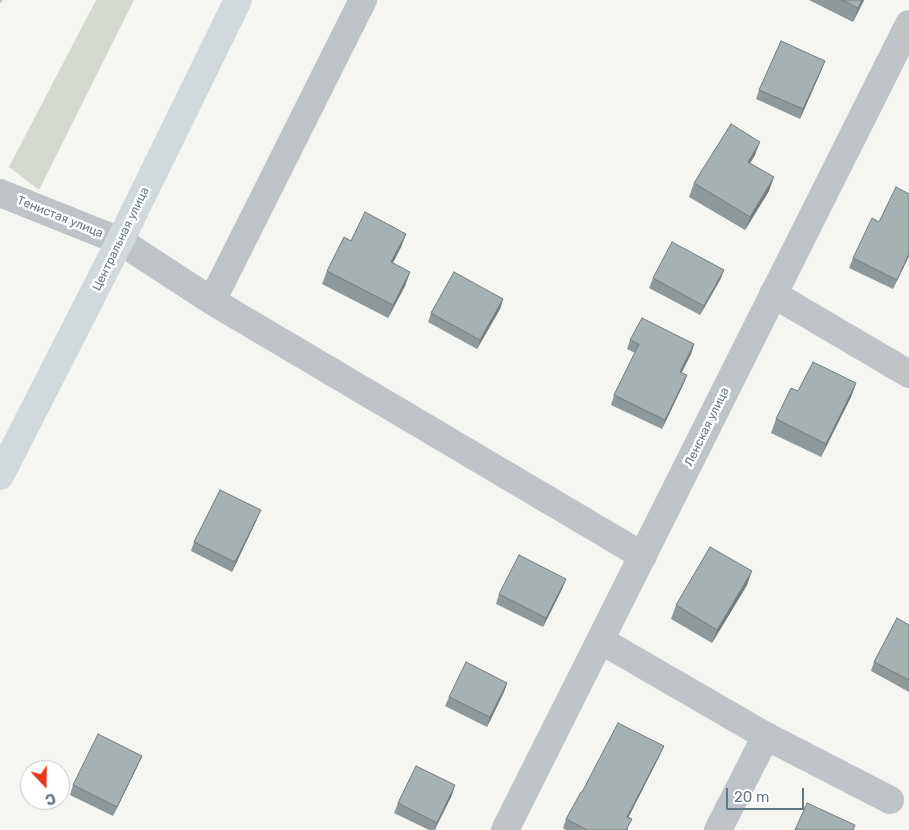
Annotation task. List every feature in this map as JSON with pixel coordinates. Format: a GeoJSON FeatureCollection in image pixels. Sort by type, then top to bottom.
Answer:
{"type":"FeatureCollection","features":[{"type":"Feature","properties":{"kind":"main road","name":"Центральная улица"},"geometry":{"type":"LineString","coordinates":[[0,476],[120,241],[238,0]]}},
{"type":"Feature","properties":{"kind":"street"},"geometry":{"type":"LineString","coordinates":[[212,301],[363,0]]}},
{"type":"Feature","properties":{"kind":"street","name":"Ленская улица"},"geometry":{"type":"LineString","coordinates":[[505,830],[909,24]]}},
{"type":"Feature","properties":{"kind":"street","name":"Тенистая улица"},"geometry":{"type":"LineString","coordinates":[[0,193],[120,241],[212,301],[643,556]]}},
{"type":"Feature","properties":{"kind":"street"},"geometry":{"type":"LineString","coordinates":[[773,294],[909,374]]}},
{"type":"Feature","properties":{"kind":"street"},"geometry":{"type":"LineString","coordinates":[[600,640],[766,736],[890,800]]}},
{"type":"Feature","properties":{"kind":"street"},"geometry":{"type":"LineString","coordinates":[[718,830],[766,736]]}},
{"type":"Feature","properties":{"kind":"shaded area"},"geometry":{"type":"Polygon","coordinates":[[[96,0],[134,0],[39,190],[9,167],[96,0]]]}},
{"type":"Feature","properties":{"kind":"building"},"geometry":{"type":"Polygon","coordinates":[[[842,0],[862,0],[858,8],[842,0]]]}},
{"type":"Feature","properties":{"kind":"building"},"geometry":{"type":"Polygon","coordinates":[[[781,41],[825,61],[803,109],[759,90],[781,41]]]}},
{"type":"Feature","properties":{"kind":"building"},"geometry":{"type":"Polygon","coordinates":[[[731,124],[760,142],[748,162],[774,177],[750,217],[694,183],[731,124]]]}},
{"type":"Feature","properties":{"kind":"building"},"geometry":{"type":"Polygon","coordinates":[[[896,187],[909,194],[909,254],[897,280],[853,258],[872,218],[879,222],[896,187]]]}},
{"type":"Feature","properties":{"kind":"building"},"geometry":{"type":"Polygon","coordinates":[[[365,212],[406,234],[391,262],[410,272],[393,305],[327,271],[344,237],[351,241],[365,212]]]}},
{"type":"Feature","properties":{"kind":"building"},"geometry":{"type":"Polygon","coordinates":[[[672,242],[724,270],[704,306],[653,278],[672,242]]]}},
{"type":"Feature","properties":{"kind":"building"},"geometry":{"type":"Polygon","coordinates":[[[454,272],[503,299],[480,340],[431,313],[454,272]]]}},
{"type":"Feature","properties":{"kind":"building"},"geometry":{"type":"Polygon","coordinates":[[[642,318],[694,344],[680,372],[687,375],[665,420],[614,395],[639,344],[630,340],[642,318]]]}},
{"type":"Feature","properties":{"kind":"building"},"geometry":{"type":"Polygon","coordinates":[[[813,362],[856,383],[826,444],[776,419],[791,388],[798,391],[813,362]]]}},
{"type":"Feature","properties":{"kind":"building"},"geometry":{"type":"Polygon","coordinates":[[[220,490],[261,510],[235,562],[194,542],[220,490]]]}},
{"type":"Feature","properties":{"kind":"building"},"geometry":{"type":"Polygon","coordinates":[[[710,547],[752,571],[717,630],[676,605],[710,547]]]}},
{"type":"Feature","properties":{"kind":"building"},"geometry":{"type":"Polygon","coordinates":[[[519,555],[566,579],[546,618],[499,594],[519,555]]]}},
{"type":"Feature","properties":{"kind":"building"},"geometry":{"type":"Polygon","coordinates":[[[897,618],[909,625],[909,680],[874,662],[897,618]]]}},
{"type":"Feature","properties":{"kind":"building"},"geometry":{"type":"Polygon","coordinates":[[[466,662],[507,683],[490,717],[449,697],[466,662]]]}},
{"type":"Feature","properties":{"kind":"building"},"geometry":{"type":"Polygon","coordinates":[[[618,723],[664,746],[627,817],[632,819],[626,830],[587,830],[566,819],[618,723]]]}},
{"type":"Feature","properties":{"kind":"building"},"geometry":{"type":"Polygon","coordinates":[[[98,734],[142,756],[117,807],[73,785],[98,734]]]}},
{"type":"Feature","properties":{"kind":"building"},"geometry":{"type":"Polygon","coordinates":[[[416,766],[455,785],[437,823],[398,803],[416,766]]]}},
{"type":"Feature","properties":{"kind":"building"},"geometry":{"type":"Polygon","coordinates":[[[807,803],[855,825],[853,830],[795,830],[807,803]]]}}]}
